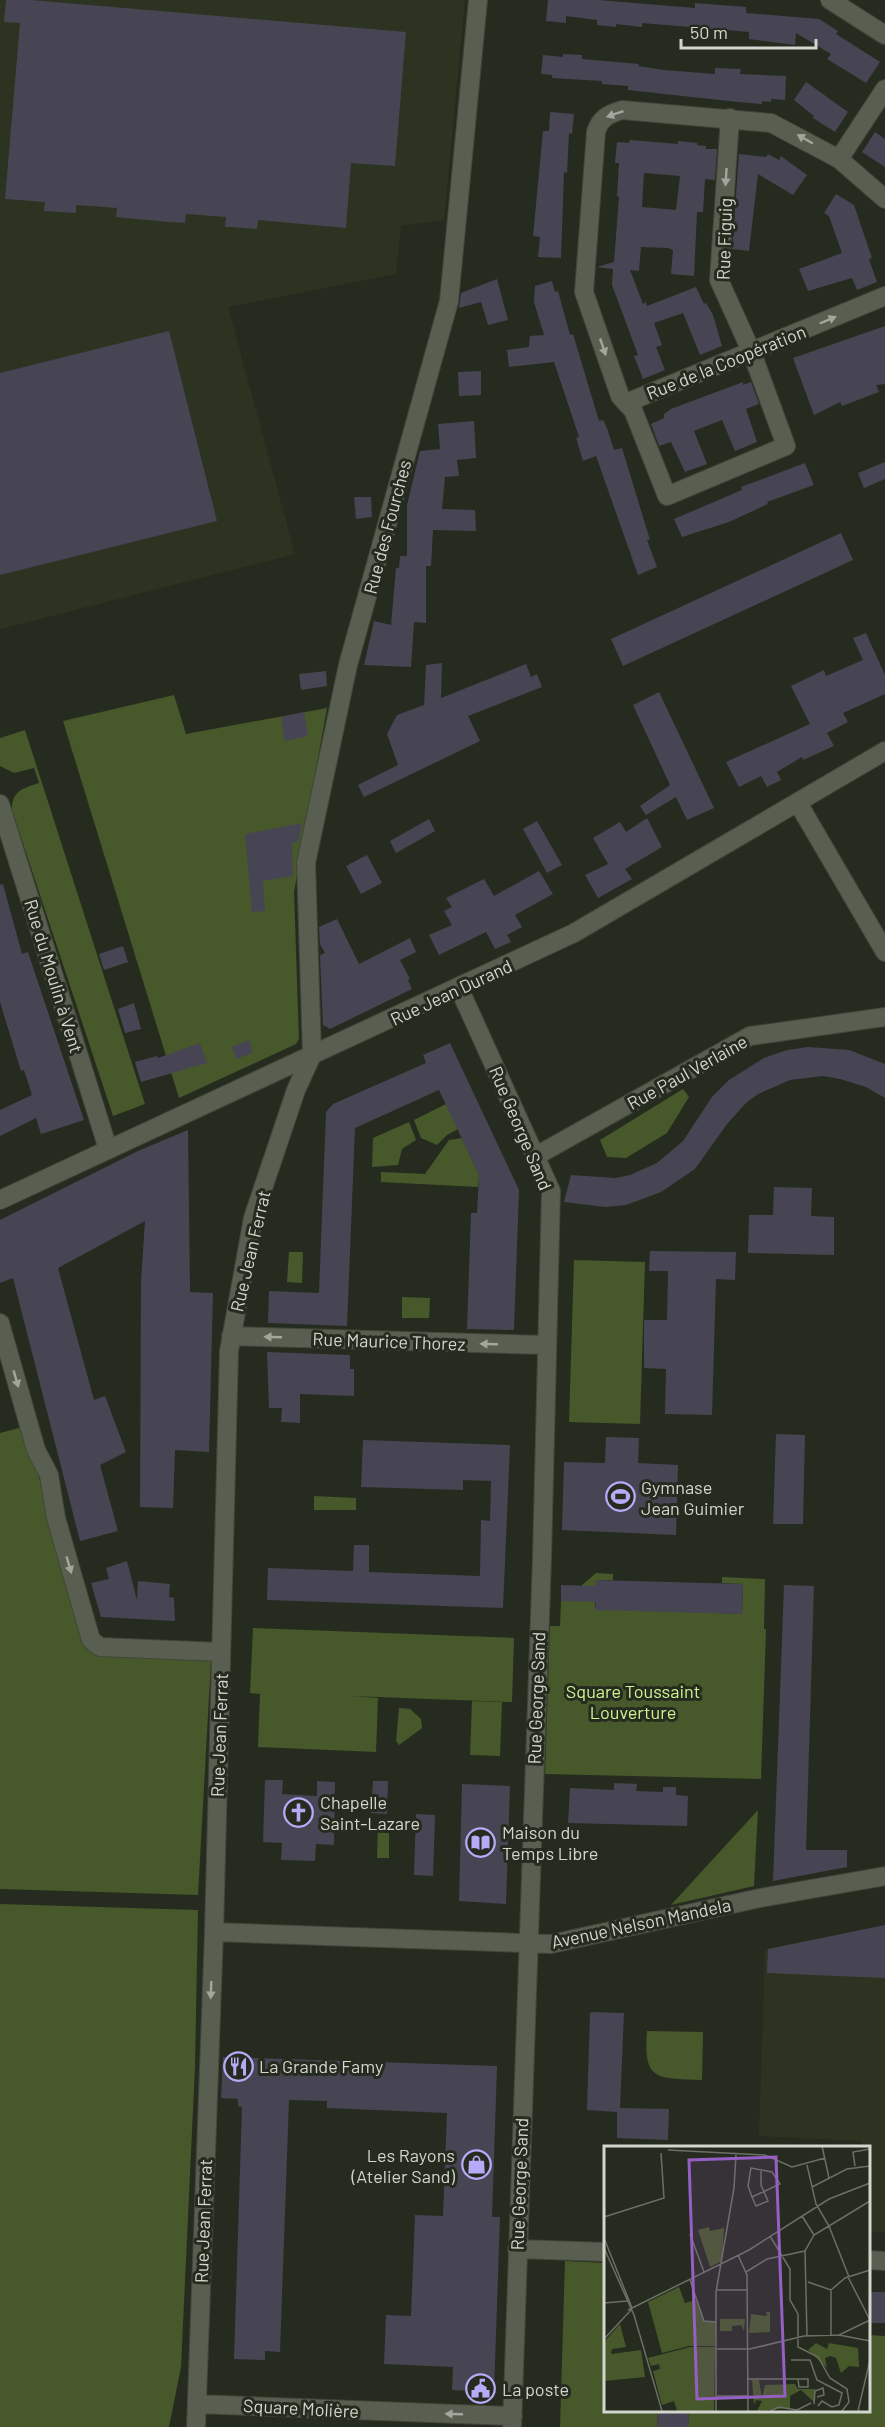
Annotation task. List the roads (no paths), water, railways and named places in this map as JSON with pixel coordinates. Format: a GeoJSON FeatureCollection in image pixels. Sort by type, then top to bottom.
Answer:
{"type":"FeatureCollection","features":[{"type":"Feature","properties":{"kind":"street","name":"Rue des Fourches"},"geometry":{"type":"LineString","coordinates":[[312,1055],[306,863],[348,665],[449,301],[478,0]]}},
{"type":"Feature","properties":{"kind":"street"},"geometry":{"type":"LineString","coordinates":[[830,0],[885,34]]}},
{"type":"Feature","properties":{"kind":"street"},"geometry":{"type":"LineString","coordinates":[[839,159],[885,89]]}},
{"type":"Feature","properties":{"kind":"street","name":"Rue de la Coopération"},"geometry":{"type":"LineString","coordinates":[[885,199],[839,159],[771,123],[622,110],[609,114],[598,124],[584,292],[620,396],[626,403],[885,296]]}},
{"type":"Feature","properties":{"kind":"street","name":"Rue Figuig"},"geometry":{"type":"LineString","coordinates":[[626,403],[633,410],[667,496],[786,446],[752,352],[719,280],[730,118]]}},
{"type":"Feature","properties":{"kind":"street","name":"Rue Jean Durand"},"geometry":{"type":"LineString","coordinates":[[0,1200],[574,933],[885,751]]}},
{"type":"Feature","properties":{"kind":"street"},"geometry":{"type":"LineString","coordinates":[[798,803],[885,952]]}},
{"type":"Feature","properties":{"kind":"street","name":"Rue du Moulin à Vent"},"geometry":{"type":"LineString","coordinates":[[0,804],[108,1149]]}},
{"type":"Feature","properties":{"kind":"street","name":"Rue George Sand"},"geometry":{"type":"LineString","coordinates":[[459,988],[550,1191],[512,2422]]}},
{"type":"Feature","properties":{"kind":"street","name":"Rue Paul Verlaine"},"geometry":{"type":"LineString","coordinates":[[536,1156],[750,1036],[885,1017]]}},
{"type":"Feature","properties":{"kind":"street","name":"Rue Jean Ferrat"},"geometry":{"type":"LineString","coordinates":[[196,2427],[214,1932],[231,1336],[253,1218],[296,1090],[312,1055]]}},
{"type":"Feature","properties":{"kind":"street"},"geometry":{"type":"LineString","coordinates":[[0,1323],[36,1450],[49,1475],[56,1518],[91,1641],[100,1647],[221,1652]]}},
{"type":"Feature","properties":{"kind":"street","name":"Rue Maurice Thorez"},"geometry":{"type":"LineString","coordinates":[[231,1336],[547,1345]]}},
{"type":"Feature","properties":{"kind":"street","name":"Avenue Nelson Mandela"},"geometry":{"type":"LineString","coordinates":[[214,1932],[551,1944],[760,1898],[885,1876]]}},
{"type":"Feature","properties":{"kind":"street"},"geometry":{"type":"LineString","coordinates":[[517,2249],[604,2252]]}},
{"type":"Feature","properties":{"kind":"street","name":"Square Molière"},"geometry":{"type":"LineString","coordinates":[[197,2404],[512,2422]]}},
{"type":"Feature","properties":{"kind":"place","name":"Gymnase Jean Guimier"},"geometry":{"type":"Point","coordinates":[620,1497]}},
{"type":"Feature","properties":{"kind":"place","name":"Chapelle Saint-Lazare"},"geometry":{"type":"Point","coordinates":[299,1812]}},
{"type":"Feature","properties":{"kind":"place","name":"Maison du Temps Libre"},"geometry":{"type":"Point","coordinates":[481,1842]}},
{"type":"Feature","properties":{"kind":"place","name":"La Grande Famy"},"geometry":{"type":"Point","coordinates":[238,2066]}},
{"type":"Feature","properties":{"kind":"place","name":"Les Rayons (Atelier Sand)"},"geometry":{"type":"Point","coordinates":[476,2165]}},
{"type":"Feature","properties":{"kind":"place","name":"La poste"},"geometry":{"type":"Point","coordinates":[481,2389]}},
{"type":"Feature","properties":{"kind":"park label","name":"Square Toussaint Louverture"},"geometry":{"type":"Point","coordinates":[633,1701]}}]}
